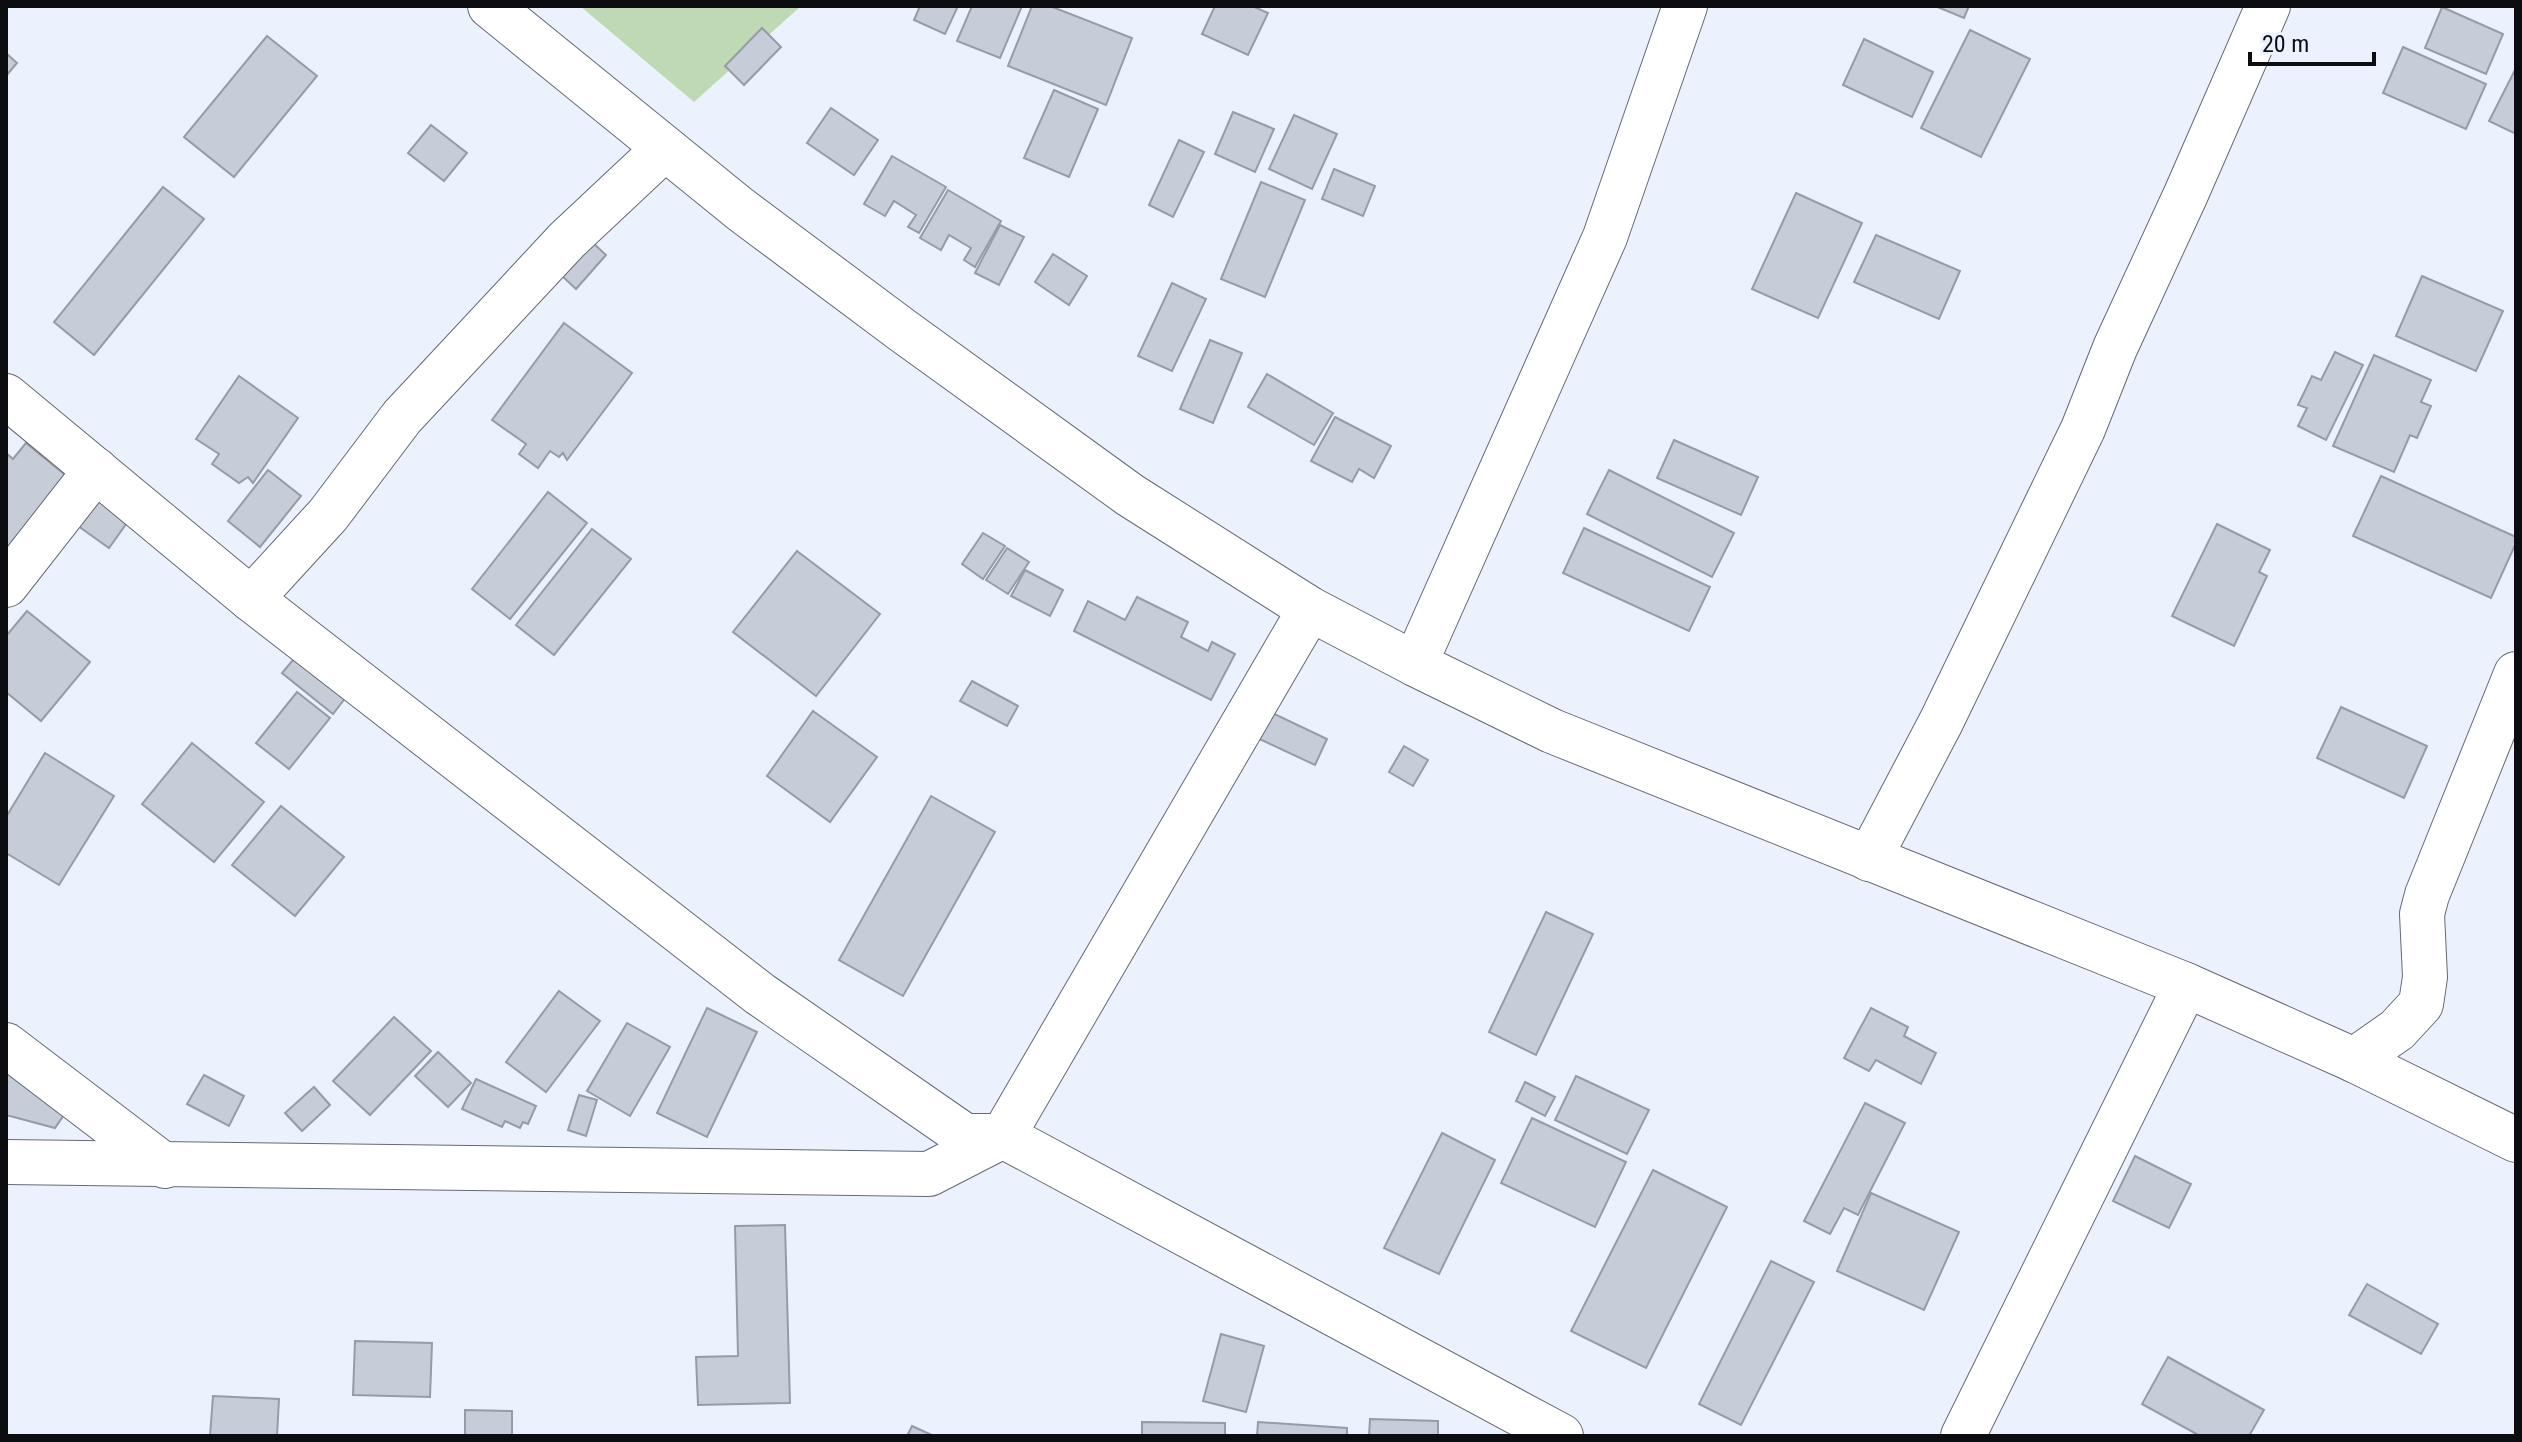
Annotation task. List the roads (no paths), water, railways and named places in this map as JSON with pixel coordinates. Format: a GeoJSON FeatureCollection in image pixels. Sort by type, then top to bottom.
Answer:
{"type":"FeatureCollection","features":[{"type":"Feature","properties":{"kind":"street"},"geometry":{"type":"LineString","coordinates":[[490,6],[664,149],[877,312],[1130,495],[1310,609],[1552,731],[2186,985],[2354,1060],[2516,1140]]}},
{"type":"Feature","properties":{"kind":"street"},"geometry":{"type":"LineString","coordinates":[[1415,664],[1605,237],[1685,6]]}},
{"type":"Feature","properties":{"kind":"street"},"geometry":{"type":"LineString","coordinates":[[1869,859],[1948,708],[2083,429],[2115,348],[2268,6]]}},
{"type":"Feature","properties":{"kind":"street"},"geometry":{"type":"LineString","coordinates":[[251,599],[328,515],[402,417],[567,240],[664,149]]}},
{"type":"Feature","properties":{"kind":"street"},"geometry":{"type":"LineString","coordinates":[[6,396],[251,599],[760,994],[965,1136],[1003,1136],[1561,1436]]}},
{"type":"Feature","properties":{"kind":"street"},"geometry":{"type":"LineString","coordinates":[[6,585],[96,470]]}},
{"type":"Feature","properties":{"kind":"street"},"geometry":{"type":"LineString","coordinates":[[6,1162],[929,1174],[1003,1136],[1310,609]]}},
{"type":"Feature","properties":{"kind":"street"},"geometry":{"type":"LineString","coordinates":[[2354,1060],[2397,1030],[2421,1004],[2425,977],[2422,914],[2427,895],[2516,674]]}},
{"type":"Feature","properties":{"kind":"street"},"geometry":{"type":"LineString","coordinates":[[1963,1436],[2186,985]]}},
{"type":"Feature","properties":{"kind":"street"},"geometry":{"type":"LineString","coordinates":[[6,1045],[165,1166]]}}]}
